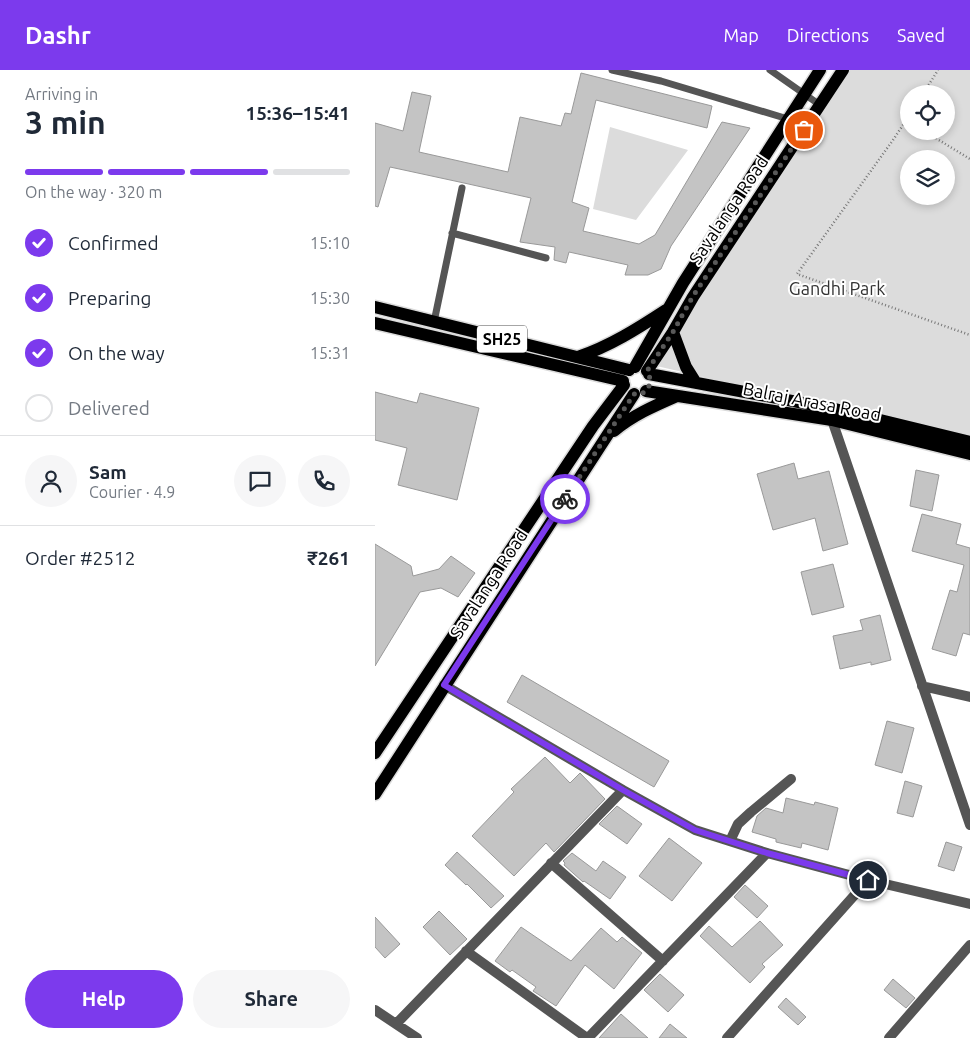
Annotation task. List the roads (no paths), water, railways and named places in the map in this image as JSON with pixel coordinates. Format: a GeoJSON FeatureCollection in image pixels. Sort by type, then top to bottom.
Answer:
{"type":"FeatureCollection","features":[{"type":"Feature","properties":{"kind":"main road","name":"Savalanga Road"},"geometry":{"type":"LineString","coordinates":[[634,375],[683,283],[820,70]]}},
{"type":"Feature","properties":{"kind":"main road","name":"Savalanga Road"},"geometry":{"type":"LineString","coordinates":[[375,753],[593,426],[634,375],[673,332],[693,296],[843,70]]}},
{"type":"Feature","properties":{"kind":"main road","name":"SH25"},"geometry":{"type":"LineString","coordinates":[[375,307],[578,357],[634,375]]}},
{"type":"Feature","properties":{"kind":"main road"},"geometry":{"type":"LineString","coordinates":[[578,357],[628,335],[669,308]]}},
{"type":"Feature","properties":{"kind":"main road","name":"SH25"},"geometry":{"type":"LineString","coordinates":[[375,323],[634,375]]}},
{"type":"Feature","properties":{"kind":"main road"},"geometry":{"type":"LineString","coordinates":[[673,332],[686,367],[695,383]]}},
{"type":"Feature","properties":{"kind":"main road"},"geometry":{"type":"LineString","coordinates":[[634,375],[695,383],[833,415],[970,442]]}},
{"type":"Feature","properties":{"kind":"main road"},"geometry":{"type":"LineString","coordinates":[[634,375],[651,383],[640,393],[627,391],[634,375]]}},
{"type":"Feature","properties":{"kind":"main road","name":"Savalanga Road"},"geometry":{"type":"LineString","coordinates":[[375,794],[603,441],[640,393]]}},
{"type":"Feature","properties":{"kind":"main road","name":"Balraj Arasa Road"},"geometry":{"type":"LineString","coordinates":[[640,393],[833,415],[970,454]]}},
{"type":"Feature","properties":{"kind":"main road"},"geometry":{"type":"LineString","coordinates":[[603,441],[627,421],[643,411],[677,396]]}},
{"type":"Feature","properties":{"kind":"street"},"geometry":{"type":"LineString","coordinates":[[833,415],[970,825]]}},
{"type":"Feature","properties":{"kind":"street"},"geometry":{"type":"LineString","coordinates":[[444,685],[695,830],[767,853],[868,880],[970,904]]}},
{"type":"Feature","properties":{"kind":"street"},"geometry":{"type":"LineString","coordinates":[[923,686],[970,697]]}},
{"type":"Feature","properties":{"kind":"street"},"geometry":{"type":"LineString","coordinates":[[731,841],[738,824],[791,779]]}},
{"type":"Feature","properties":{"kind":"street"},"geometry":{"type":"LineString","coordinates":[[396,1024],[623,790]]}},
{"type":"Feature","properties":{"kind":"street"},"geometry":{"type":"LineString","coordinates":[[466,950],[588,1038],[767,853]]}},
{"type":"Feature","properties":{"kind":"street"},"geometry":{"type":"LineString","coordinates":[[551,863],[663,961]]}},
{"type":"Feature","properties":{"kind":"street"},"geometry":{"type":"LineString","coordinates":[[727,1038],[868,880]]}},
{"type":"Feature","properties":{"kind":"street"},"geometry":{"type":"LineString","coordinates":[[889,1038],[970,945]]}},
{"type":"Feature","properties":{"kind":"street"},"geometry":{"type":"LineString","coordinates":[[375,1010],[396,1024],[407,1035],[417,1038]]}},
{"type":"Feature","properties":{"kind":"lane"},"geometry":{"type":"LineString","coordinates":[[612,70],[661,81],[806,126]]}},
{"type":"Feature","properties":{"kind":"lane"},"geometry":{"type":"LineString","coordinates":[[770,70],[820,105]]}},
{"type":"Feature","properties":{"kind":"lane"},"geometry":{"type":"LineString","coordinates":[[434,322],[462,188]]}},
{"type":"Feature","properties":{"kind":"lane"},"geometry":{"type":"LineString","coordinates":[[452,233],[546,258]]}},
{"type":"Feature","properties":{"kind":"park label","name":"Gandhi Park"},"geometry":{"type":"Point","coordinates":[837,289]}}]}
